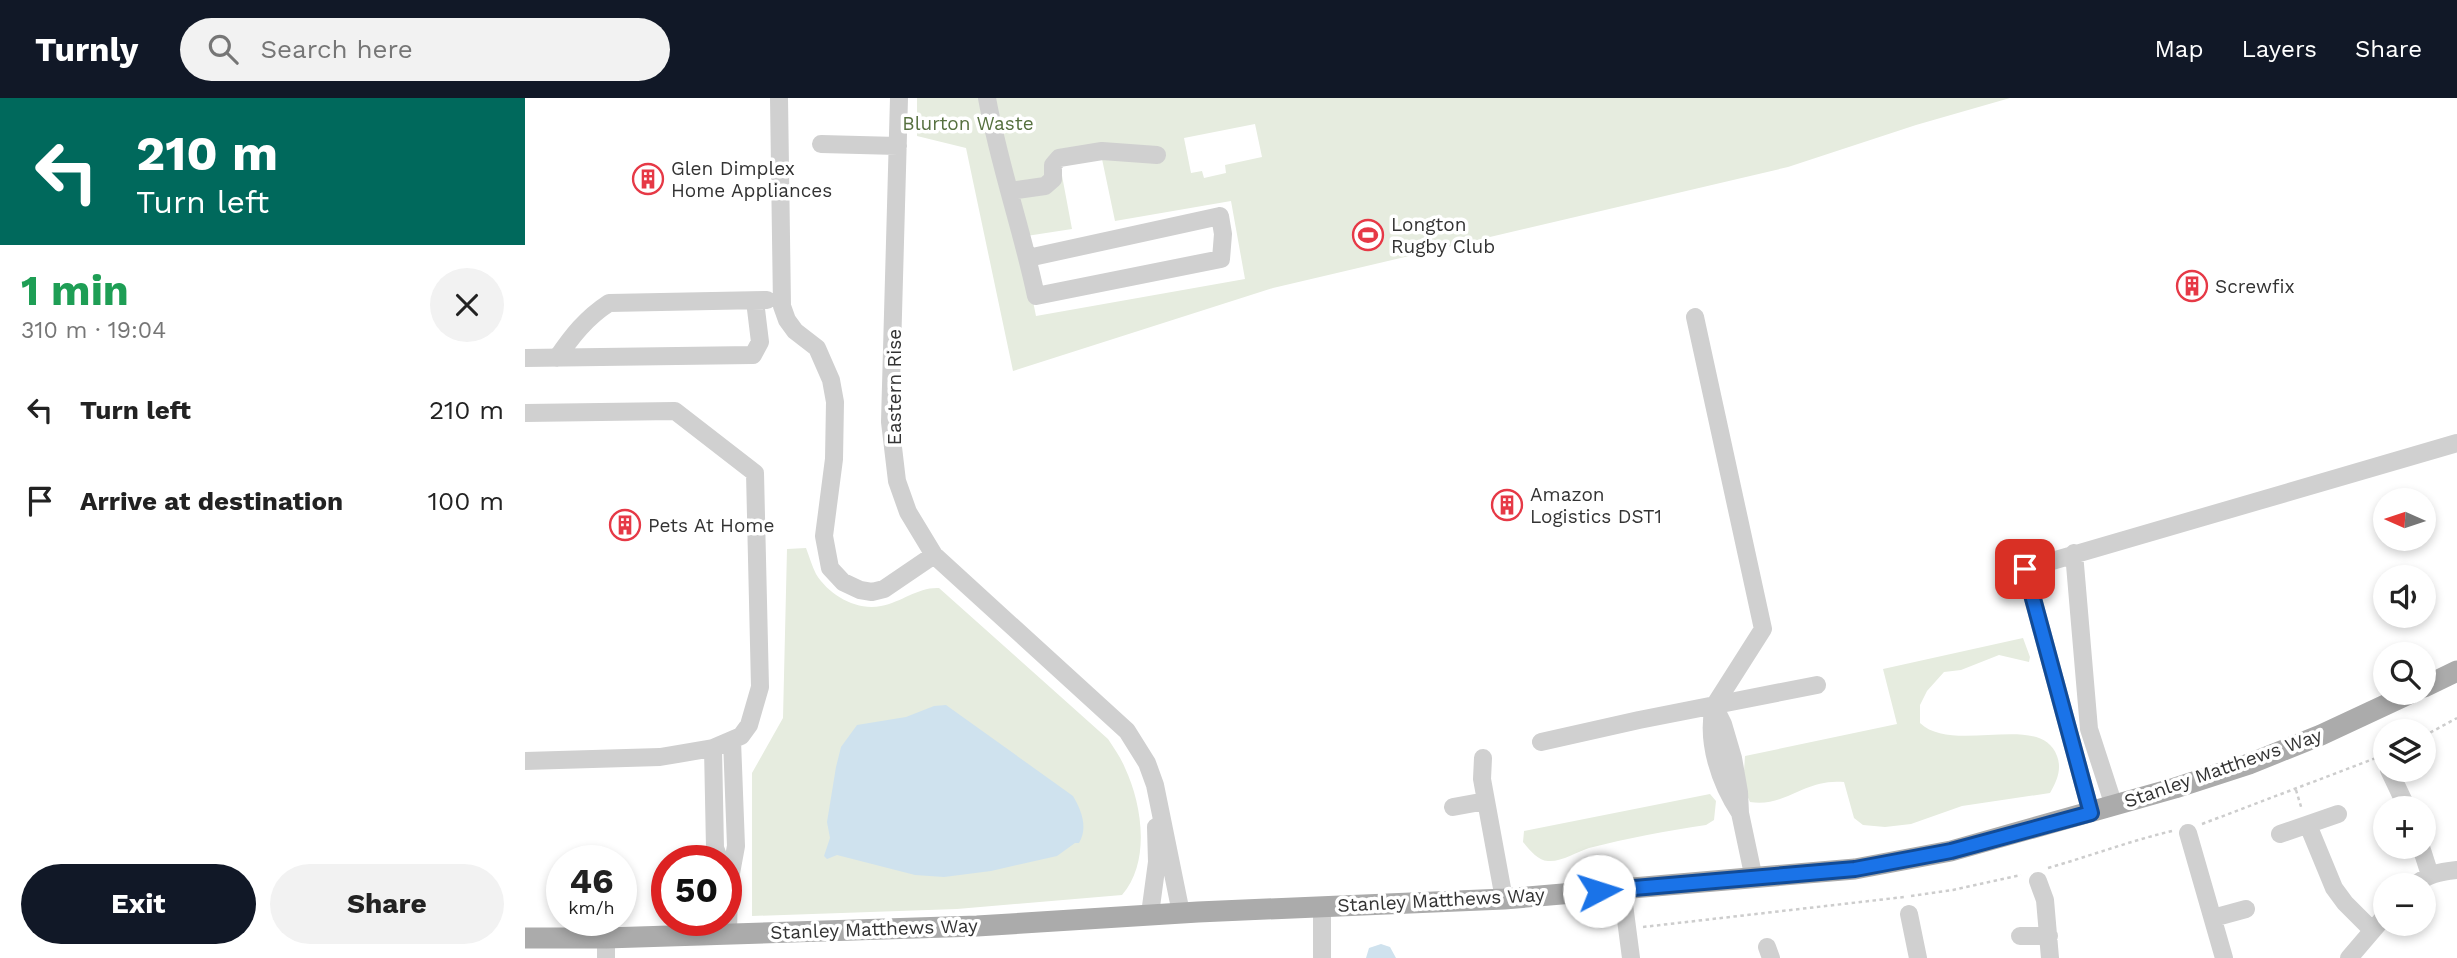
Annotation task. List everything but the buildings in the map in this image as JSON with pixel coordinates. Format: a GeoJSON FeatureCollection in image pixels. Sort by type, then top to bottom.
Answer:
{"type":"FeatureCollection","features":[{"type":"Feature","properties":{"kind":"main road"},"geometry":{"type":"LineString","coordinates":[[2436,681],[2457,671]]}},
{"type":"Feature","properties":{"kind":"main road","name":"Stanley Matthews Way"},"geometry":{"type":"LineString","coordinates":[[742,934],[977,926],[1150,914],[1504,899],[1855,869],[1919,858],[2114,806],[2249,764],[2385,705]]}},
{"type":"Feature","properties":{"kind":"main road","name":"Stanley Matthews Way"},"geometry":{"type":"LineString","coordinates":[[525,938],[606,948],[711,936]]}},
{"type":"Feature","properties":{"kind":"street"},"geometry":{"type":"LineString","coordinates":[[779,98],[782,299],[787,320],[795,331],[817,348],[831,380],[835,402],[834,459],[824,536],[830,569],[843,582],[872,592],[884,589],[934,555]]}},
{"type":"Feature","properties":{"kind":"street","name":"Eastern Rise"},"geometry":{"type":"LineString","coordinates":[[899,98],[890,422],[897,481],[908,512],[934,555],[1127,731],[1147,763],[1155,785],[1181,913]]}},
{"type":"Feature","properties":{"kind":"street"},"geometry":{"type":"LineString","coordinates":[[987,98],[995,140],[1028,258],[1035,296],[1221,258],[1223,234],[1220,216],[1028,258]]}},
{"type":"Feature","properties":{"kind":"street"},"geometry":{"type":"LineString","coordinates":[[821,144],[898,146]]}},
{"type":"Feature","properties":{"kind":"street"},"geometry":{"type":"LineString","coordinates":[[1010,191],[1045,186],[1053,179],[1053,165],[1059,158],[1102,151],[1157,155]]}},
{"type":"Feature","properties":{"kind":"street"},"geometry":{"type":"LineString","coordinates":[[557,358],[571,337],[592,314],[608,303],[782,299]]}},
{"type":"Feature","properties":{"kind":"street"},"geometry":{"type":"LineString","coordinates":[[525,358],[753,355],[759,342],[755,301]]}},
{"type":"Feature","properties":{"kind":"street"},"geometry":{"type":"LineString","coordinates":[[1695,317],[1763,629],[1714,706],[1711,720],[1716,762],[1728,796],[1739,813],[1754,879]]}},
{"type":"Feature","properties":{"kind":"street"},"geometry":{"type":"LineString","coordinates":[[525,413],[675,411],[755,473],[760,687],[749,725],[741,736],[713,748],[660,757],[525,761]]}},
{"type":"Feature","properties":{"kind":"street"},"geometry":{"type":"LineString","coordinates":[[2091,813],[2025,569],[2457,443]]}},
{"type":"Feature","properties":{"kind":"street"},"geometry":{"type":"LineString","coordinates":[[2074,553],[2089,729],[2114,806]]}},
{"type":"Feature","properties":{"kind":"street"},"geometry":{"type":"LineString","coordinates":[[1541,742],[1817,685]]}},
{"type":"Feature","properties":{"kind":"street"},"geometry":{"type":"LineString","coordinates":[[732,740],[736,845]]}},
{"type":"Feature","properties":{"kind":"street"},"geometry":{"type":"LineString","coordinates":[[713,748],[715,845]]}},
{"type":"Feature","properties":{"kind":"street"},"geometry":{"type":"LineString","coordinates":[[1483,758],[1482,779],[1504,899]]}},
{"type":"Feature","properties":{"kind":"street","name":"Eastern Rise"},"geometry":{"type":"LineString","coordinates":[[1150,914],[1157,862],[1155,785]]}},
{"type":"Feature","properties":{"kind":"street"},"geometry":{"type":"LineString","coordinates":[[1453,807],[1486,801]]}},
{"type":"Feature","properties":{"kind":"street"},"geometry":{"type":"LineString","coordinates":[[2280,834],[2337,814]]}},
{"type":"Feature","properties":{"kind":"street"},"geometry":{"type":"LineString","coordinates":[[2308,824],[2334,888],[2372,930],[2349,958]]}},
{"type":"Feature","properties":{"kind":"street"},"geometry":{"type":"LineString","coordinates":[[2186,830],[2224,958]]}},
{"type":"Feature","properties":{"kind":"street"},"geometry":{"type":"LineString","coordinates":[[2436,874],[2457,870]]}},
{"type":"Feature","properties":{"kind":"street"},"geometry":{"type":"LineString","coordinates":[[2034,875],[2045,900],[2050,958]]}},
{"type":"Feature","properties":{"kind":"street"},"geometry":{"type":"LineString","coordinates":[[1622,889],[1632,958]]}},
{"type":"Feature","properties":{"kind":"street"},"geometry":{"type":"LineString","coordinates":[[1322,906],[1322,958]]}},
{"type":"Feature","properties":{"kind":"street"},"geometry":{"type":"LineString","coordinates":[[2213,918],[2246,909]]}},
{"type":"Feature","properties":{"kind":"street"},"geometry":{"type":"LineString","coordinates":[[1909,914],[1918,958]]}},
{"type":"Feature","properties":{"kind":"street"},"geometry":{"type":"LineString","coordinates":[[2020,936],[2049,936]]}},
{"type":"Feature","properties":{"kind":"path"},"geometry":{"type":"LineString","coordinates":[[2436,729],[2457,718]]}},
{"type":"Feature","properties":{"kind":"path"},"geometry":{"type":"LineString","coordinates":[[1627,929],[1895,898],[2034,875],[2101,853],[2127,841],[2186,830],[2373,759]]}},
{"type":"Feature","properties":{"kind":"green space","name":"Longton Rugby Club"},"geometry":{"type":"Polygon","coordinates":[[[917,98],[2010,98],[1916,125],[1788,167],[1273,288],[1013,371],[966,148],[917,136],[917,98]],[[1255,124],[1184,138],[1191,173],[1202,171],[1204,178],[1226,173],[1225,165],[1262,157],[1255,124]],[[1102,159],[1060,165],[1072,229],[1020,237],[1036,316],[1245,279],[1231,201],[1115,221],[1102,159]]]}},
{"type":"Feature","properties":{"kind":"green space"},"geometry":{"type":"Polygon","coordinates":[[[806,548],[821,582],[836,595],[853,604],[881,606],[924,590],[939,588],[1108,739],[1131,782],[1141,833],[1137,866],[1122,895],[957,909],[752,916],[752,773],[783,718],[787,549],[806,548]]]}},
{"type":"Feature","properties":{"kind":"green space"},"geometry":{"type":"Polygon","coordinates":[[[2023,638],[2030,657],[2029,662],[1999,655],[1961,670],[1944,672],[1927,691],[1920,705],[1920,723],[1935,732],[1953,735],[2015,734],[2033,736],[2048,743],[2057,756],[2059,766],[2057,779],[2050,793],[1962,806],[1911,824],[1885,827],[1863,825],[1854,818],[1844,782],[1817,784],[1774,801],[1750,802],[1743,786],[1745,756],[1897,724],[1883,669],[2023,638]]]}},
{"type":"Feature","properties":{"kind":"green space"},"geometry":{"type":"Polygon","coordinates":[[[1710,794],[1716,801],[1714,820],[1706,825],[1604,844],[1553,861],[1537,857],[1523,842],[1524,831],[1710,794]]]}},
{"type":"Feature","properties":{"kind":"water"},"geometry":{"type":"Polygon","coordinates":[[[946,705],[1073,796],[1083,820],[1079,843],[1057,856],[991,871],[944,877],[915,875],[837,855],[827,859],[824,856],[830,838],[827,822],[836,767],[841,747],[857,725],[906,717],[934,706],[946,705]]]}},
{"type":"Feature","properties":{"kind":"water"},"geometry":{"type":"Polygon","coordinates":[[[1381,944],[1390,947],[1396,958],[1366,958],[1369,948],[1381,944]]]}},
{"type":"Feature","properties":{"kind":"place","name":"Glen Dimplex Home Appliances"},"geometry":{"type":"Point","coordinates":[648,179]}},
{"type":"Feature","properties":{"kind":"place","name":"Longton Rugby Club"},"geometry":{"type":"Point","coordinates":[1368,235]}},
{"type":"Feature","properties":{"kind":"place","name":"Screwfix"},"geometry":{"type":"Point","coordinates":[2192,286]}},
{"type":"Feature","properties":{"kind":"place","name":"Amazon Logistics DST1"},"geometry":{"type":"Point","coordinates":[1507,505]}},
{"type":"Feature","properties":{"kind":"place","name":"Pets At Home"},"geometry":{"type":"Point","coordinates":[625,525]}},
{"type":"Feature","properties":{"kind":"route"},"geometry":{"type":"LineString","coordinates":[[1599,891],[1855,869],[1951,851],[2091,813],[2025,569]]}},
{"type":"Feature","properties":{"kind":"park label","name":"Blurton Waste"},"geometry":{"type":"Point","coordinates":[968,123]}}]}
